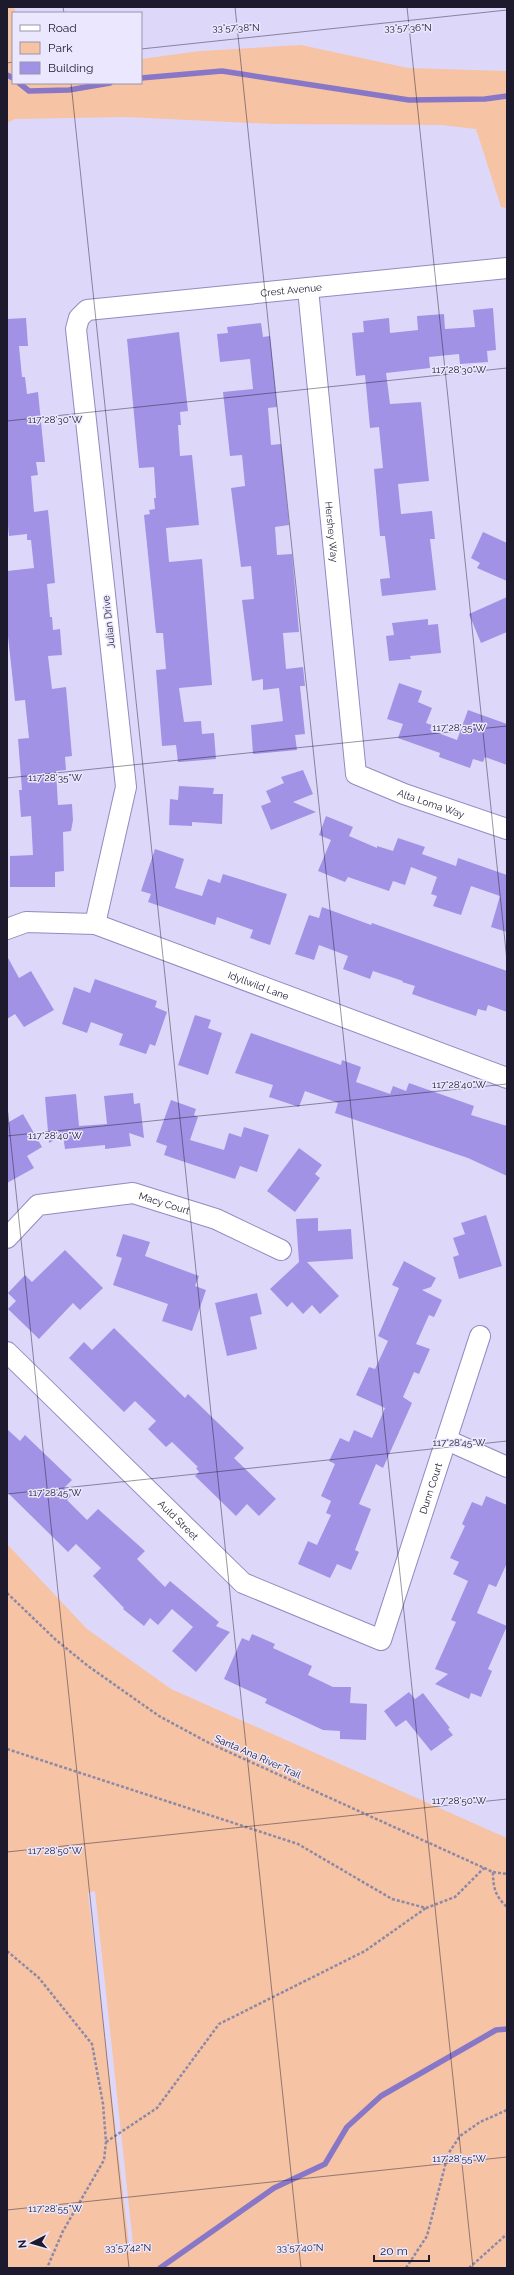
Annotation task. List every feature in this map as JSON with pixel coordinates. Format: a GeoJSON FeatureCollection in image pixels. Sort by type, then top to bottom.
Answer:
{"type":"FeatureCollection","features":[{"type":"Feature","properties":{"kind":"street","name":"Crest Avenue"},"geometry":{"type":"LineString","coordinates":[[79,318],[87,310],[507,268]]}},
{"type":"Feature","properties":{"kind":"street","name":"Hershey Way"},"geometry":{"type":"LineString","coordinates":[[308,289],[356,774]]}},
{"type":"Feature","properties":{"kind":"street","name":"Julian Drive"},"geometry":{"type":"LineString","coordinates":[[79,318],[76,329],[126,787],[95,924]]}},
{"type":"Feature","properties":{"kind":"street","name":"Alta Loma Way"},"geometry":{"type":"LineString","coordinates":[[356,774],[404,794],[507,829]]}},
{"type":"Feature","properties":{"kind":"street","name":"Idyllwild Lane"},"geometry":{"type":"LineString","coordinates":[[7,929],[26,922],[95,924],[507,1078]]}},
{"type":"Feature","properties":{"kind":"street","name":"Macy Court"},"geometry":{"type":"LineString","coordinates":[[7,1238],[38,1205],[133,1193],[216,1219],[281,1250]]}},
{"type":"Feature","properties":{"kind":"street","name":"Dunn Court"},"geometry":{"type":"LineString","coordinates":[[382,1640],[480,1336]]}},
{"type":"Feature","properties":{"kind":"street","name":"Auld Street"},"geometry":{"type":"LineString","coordinates":[[7,1352],[243,1583],[382,1640]]}},
{"type":"Feature","properties":{"kind":"street"},"geometry":{"type":"LineString","coordinates":[[447,1440],[507,1467]]}},
{"type":"Feature","properties":{"kind":"path","name":"Santa Ana River Trail"},"geometry":{"type":"LineString","coordinates":[[7,1593],[72,1653],[118,1689],[159,1716],[209,1743],[484,1868],[493,1872],[507,1874]]}},
{"type":"Feature","properties":{"kind":"path"},"geometry":{"type":"LineString","coordinates":[[7,1749],[298,1844],[392,1899],[426,1908]]}},
{"type":"Feature","properties":{"kind":"path"},"geometry":{"type":"LineString","coordinates":[[106,2142],[157,2108],[219,2024],[365,1951],[426,1908],[455,1897],[484,1868]]}},
{"type":"Feature","properties":{"kind":"path"},"geometry":{"type":"LineString","coordinates":[[493,1872],[493,1888],[499,1900],[507,1907]]}},
{"type":"Feature","properties":{"kind":"path"},"geometry":{"type":"LineString","coordinates":[[7,1951],[39,1978],[92,2044],[104,2104],[106,2142],[104,2160],[63,2231],[48,2268]]}},
{"type":"Feature","properties":{"kind":"path"},"geometry":{"type":"LineString","coordinates":[[406,2268],[427,2236],[448,2154],[460,2136],[480,2122],[507,2110]]}},
{"type":"Feature","properties":{"kind":"path"},"geometry":{"type":"LineString","coordinates":[[469,2268],[507,2234]]}},
{"type":"Feature","properties":{"kind":"green space"},"geometry":{"type":"Polygon","coordinates":[[[7,7],[14,7],[16,12],[12,12],[12,84],[142,84],[142,59],[200,51],[301,45],[408,68],[507,71],[507,208],[501,207],[476,129],[441,125],[273,124],[125,117],[15,119],[7,123],[7,7]]]}},
{"type":"Feature","properties":{"kind":"green space"},"geometry":{"type":"Polygon","coordinates":[[[7,1544],[87,1629],[171,1689],[507,1838],[507,2268],[7,2268],[7,1544]],[[95,1891],[88,1893],[129,2244],[133,2244],[95,1891]]]}},
{"type":"Feature","properties":{"kind":"building"},"geometry":{"type":"Polygon","coordinates":[[[493,308],[496,350],[487,351],[488,362],[460,364],[459,354],[429,357],[430,368],[386,373],[390,404],[421,402],[429,481],[398,484],[401,514],[432,511],[435,539],[430,539],[436,590],[382,596],[380,579],[390,578],[385,536],[380,536],[374,469],[383,468],[379,427],[370,428],[365,375],[356,376],[352,333],[364,332],[363,321],[389,318],[390,333],[418,330],[417,316],[444,314],[445,329],[475,327],[473,310],[493,308]]]}},
{"type":"Feature","properties":{"kind":"building"},"geometry":{"type":"Polygon","coordinates":[[[26,318],[28,346],[19,346],[22,377],[25,377],[27,394],[38,392],[45,462],[36,462],[38,475],[31,476],[34,512],[48,510],[55,583],[47,584],[50,617],[52,617],[53,630],[60,629],[62,655],[48,656],[52,689],[66,687],[72,756],[65,757],[66,770],[56,771],[58,805],[72,804],[73,820],[71,831],[63,832],[64,871],[55,872],[55,887],[10,887],[10,856],[33,855],[31,816],[21,817],[19,790],[22,790],[18,739],[29,738],[25,700],[15,701],[7,627],[7,571],[34,568],[31,540],[27,540],[27,534],[9,536],[7,516],[7,319],[26,318]]]}},
{"type":"Feature","properties":{"kind":"building"},"geometry":{"type":"Polygon","coordinates":[[[261,323],[263,337],[270,336],[277,407],[268,408],[271,445],[281,444],[289,525],[275,527],[277,555],[292,554],[299,632],[283,633],[286,669],[303,667],[305,686],[300,686],[305,734],[295,735],[297,750],[253,754],[251,725],[283,721],[279,688],[263,690],[263,679],[252,681],[242,600],[254,599],[251,566],[241,567],[231,488],[245,486],[242,455],[230,456],[223,392],[253,389],[250,359],[220,362],[217,334],[228,333],[227,327],[261,323]]]}},
{"type":"Feature","properties":{"kind":"building"},"geometry":{"type":"Polygon","coordinates":[[[179,332],[188,411],[180,412],[181,425],[178,425],[180,456],[192,455],[199,525],[166,528],[169,562],[202,559],[212,685],[179,688],[184,722],[201,721],[202,734],[214,733],[216,759],[178,762],[176,745],[162,746],[156,670],[166,669],[163,633],[156,633],[144,515],[150,514],[149,510],[155,509],[154,498],[156,498],[154,467],[139,468],[127,339],[179,332]]]}},
{"type":"Feature","properties":{"kind":"building"},"geometry":{"type":"Polygon","coordinates":[[[483,532],[507,543],[507,581],[477,568],[480,563],[471,558],[483,532]]]}},
{"type":"Feature","properties":{"kind":"building"},"geometry":{"type":"Polygon","coordinates":[[[507,597],[507,632],[481,643],[469,614],[507,597]]]}},
{"type":"Feature","properties":{"kind":"building"},"geometry":{"type":"Polygon","coordinates":[[[428,619],[428,625],[438,624],[441,653],[410,656],[411,659],[389,661],[386,636],[394,635],[392,623],[428,619]]]}},
{"type":"Feature","properties":{"kind":"building"},"geometry":{"type":"Polygon","coordinates":[[[399,683],[422,691],[418,702],[432,708],[426,723],[432,725],[430,730],[457,740],[468,710],[507,724],[507,765],[485,757],[483,762],[473,759],[470,768],[439,757],[440,753],[398,738],[403,724],[387,719],[399,683]]]}},
{"type":"Feature","properties":{"kind":"building"},"geometry":{"type":"Polygon","coordinates":[[[303,770],[313,794],[293,802],[316,812],[271,830],[261,806],[271,802],[266,791],[284,783],[281,777],[303,770]]]}},
{"type":"Feature","properties":{"kind":"building"},"geometry":{"type":"Polygon","coordinates":[[[179,786],[214,788],[213,794],[223,794],[222,824],[192,822],[192,826],[169,825],[170,799],[178,800],[179,786]]]}},
{"type":"Feature","properties":{"kind":"building"},"geometry":{"type":"Polygon","coordinates":[[[326,816],[353,827],[349,836],[377,848],[377,846],[393,851],[398,838],[425,847],[422,854],[456,866],[458,858],[507,875],[507,932],[491,927],[500,896],[471,886],[461,915],[433,906],[437,896],[431,894],[437,877],[411,867],[405,885],[393,881],[389,891],[348,877],[345,882],[318,871],[331,840],[319,835],[326,816]]]}},
{"type":"Feature","properties":{"kind":"building"},"geometry":{"type":"Polygon","coordinates":[[[155,849],[184,859],[175,888],[202,896],[208,879],[220,883],[223,874],[287,894],[270,945],[250,938],[253,930],[217,917],[215,925],[148,902],[151,894],[141,891],[155,849]]]}},
{"type":"Feature","properties":{"kind":"building"},"geometry":{"type":"Polygon","coordinates":[[[322,907],[371,925],[372,923],[507,971],[507,1012],[488,1005],[486,1011],[478,1009],[476,1016],[412,994],[415,986],[402,982],[403,981],[373,971],[370,979],[343,969],[348,956],[319,945],[314,960],[295,954],[309,915],[319,918],[322,907]]]}},
{"type":"Feature","properties":{"kind":"building"},"geometry":{"type":"Polygon","coordinates":[[[7,956],[19,978],[31,971],[54,1010],[24,1027],[15,1014],[7,1019],[7,956]]]}},
{"type":"Feature","properties":{"kind":"building"},"geometry":{"type":"Polygon","coordinates":[[[95,979],[157,1001],[155,1007],[167,1012],[155,1046],[150,1044],[146,1054],[119,1045],[123,1034],[91,1022],[87,1033],[62,1024],[74,987],[90,993],[95,979]]]}},
{"type":"Feature","properties":{"kind":"building"},"geometry":{"type":"Polygon","coordinates":[[[195,1015],[211,1020],[208,1028],[222,1033],[208,1075],[178,1065],[195,1015]]]}},
{"type":"Feature","properties":{"kind":"building"},"geometry":{"type":"Polygon","coordinates":[[[251,1033],[341,1065],[342,1060],[361,1067],[356,1082],[390,1094],[393,1086],[406,1091],[409,1083],[474,1106],[471,1115],[507,1126],[507,1176],[468,1158],[335,1113],[338,1103],[305,1091],[299,1107],[269,1097],[273,1085],[235,1073],[251,1033]]]}},
{"type":"Feature","properties":{"kind":"building"},"geometry":{"type":"Polygon","coordinates":[[[133,1093],[134,1104],[140,1103],[144,1138],[129,1133],[131,1146],[105,1149],[105,1145],[65,1149],[63,1135],[49,1143],[45,1097],[76,1094],[79,1126],[107,1124],[104,1096],[133,1093]]]}},
{"type":"Feature","properties":{"kind":"building"},"geometry":{"type":"Polygon","coordinates":[[[171,1100],[196,1109],[194,1115],[198,1117],[190,1140],[224,1150],[229,1133],[241,1137],[244,1127],[269,1135],[257,1172],[240,1166],[235,1179],[164,1155],[167,1146],[156,1142],[171,1100]]]}},
{"type":"Feature","properties":{"kind":"building"},"geometry":{"type":"Polygon","coordinates":[[[23,1114],[42,1147],[27,1156],[34,1168],[7,1183],[7,1123],[23,1114]]]}},
{"type":"Feature","properties":{"kind":"building"},"geometry":{"type":"Polygon","coordinates":[[[299,1148],[322,1165],[315,1174],[320,1178],[295,1212],[267,1191],[299,1148]]]}},
{"type":"Feature","properties":{"kind":"building"},"geometry":{"type":"Polygon","coordinates":[[[486,1215],[502,1266],[459,1279],[453,1257],[459,1255],[453,1238],[465,1234],[461,1223],[486,1215]]]}},
{"type":"Feature","properties":{"kind":"building"},"geometry":{"type":"Polygon","coordinates":[[[318,1218],[318,1231],[351,1229],[353,1259],[307,1262],[339,1296],[320,1314],[312,1305],[303,1314],[292,1302],[287,1307],[270,1289],[299,1262],[296,1219],[318,1218]]]}},
{"type":"Feature","properties":{"kind":"building"},"geometry":{"type":"Polygon","coordinates":[[[123,1234],[150,1242],[145,1256],[199,1276],[195,1286],[206,1290],[192,1331],[162,1321],[168,1304],[113,1285],[122,1258],[116,1256],[123,1234]]]}},
{"type":"Feature","properties":{"kind":"building"},"geometry":{"type":"Polygon","coordinates":[[[65,1250],[103,1288],[80,1310],[73,1303],[39,1339],[8,1309],[16,1301],[8,1293],[25,1275],[32,1282],[65,1250]]]}},
{"type":"Feature","properties":{"kind":"building"},"geometry":{"type":"Polygon","coordinates":[[[404,1261],[436,1278],[431,1287],[422,1290],[442,1300],[434,1317],[429,1315],[416,1344],[430,1349],[419,1374],[414,1372],[403,1397],[412,1403],[383,1468],[376,1464],[359,1504],[371,1509],[355,1550],[359,1552],[351,1570],[337,1564],[330,1578],[298,1564],[308,1541],[317,1545],[331,1515],[326,1513],[331,1501],[321,1496],[335,1464],[329,1461],[340,1438],[349,1442],[354,1430],[372,1438],[385,1408],[356,1395],[369,1367],[375,1369],[388,1341],[378,1336],[399,1288],[392,1285],[404,1261]]]}},
{"type":"Feature","properties":{"kind":"building"},"geometry":{"type":"Polygon","coordinates":[[[257,1293],[262,1314],[250,1317],[257,1349],[227,1356],[215,1303],[257,1293]]]}},
{"type":"Feature","properties":{"kind":"building"},"geometry":{"type":"Polygon","coordinates":[[[114,1328],[185,1398],[188,1394],[244,1448],[234,1458],[276,1499],[259,1516],[247,1504],[236,1516],[195,1476],[199,1472],[196,1468],[198,1467],[172,1442],[166,1447],[148,1429],[156,1421],[135,1401],[124,1412],[69,1358],[84,1342],[92,1350],[114,1328]]]}},
{"type":"Feature","properties":{"kind":"building"},"geometry":{"type":"Polygon","coordinates":[[[7,1429],[20,1441],[25,1435],[72,1480],[64,1488],[71,1496],[67,1500],[87,1520],[98,1509],[145,1551],[137,1559],[165,1587],[170,1581],[219,1622],[216,1626],[230,1632],[196,1672],[172,1651],[193,1627],[172,1609],[158,1625],[150,1618],[144,1626],[123,1609],[124,1608],[93,1576],[101,1568],[76,1544],[68,1552],[7,1492],[7,1429]]]}},
{"type":"Feature","properties":{"kind":"building"},"geometry":{"type":"Polygon","coordinates":[[[486,1496],[507,1505],[507,1563],[496,1587],[489,1584],[477,1613],[507,1626],[488,1669],[492,1671],[481,1697],[471,1693],[469,1699],[435,1684],[448,1674],[435,1669],[456,1622],[451,1620],[468,1581],[453,1574],[459,1562],[450,1558],[465,1526],[462,1524],[472,1502],[482,1506],[486,1496]]]}},
{"type":"Feature","properties":{"kind":"building"},"geometry":{"type":"Polygon","coordinates":[[[252,1634],[275,1644],[273,1648],[312,1666],[308,1675],[333,1687],[351,1687],[350,1703],[367,1704],[366,1740],[340,1739],[340,1731],[323,1730],[265,1703],[267,1699],[224,1679],[242,1638],[249,1641],[252,1634]]]}},
{"type":"Feature","properties":{"kind":"building"},"geometry":{"type":"Polygon","coordinates":[[[409,1692],[415,1699],[423,1693],[450,1728],[448,1729],[453,1735],[431,1751],[406,1720],[396,1727],[384,1711],[409,1692]]]}},
{"type":"Feature","properties":{"kind":"waterway"},"geometry":{"type":"LineString","coordinates":[[142,78],[222,71],[409,100],[485,99],[507,96]]}},
{"type":"Feature","properties":{"kind":"waterway"},"geometry":{"type":"LineString","coordinates":[[7,75],[12,78]]}},
{"type":"Feature","properties":{"kind":"waterway"},"geometry":{"type":"LineString","coordinates":[[20,84],[29,91],[69,90],[104,84]]}},
{"type":"Feature","properties":{"kind":"waterway"},"geometry":{"type":"LineString","coordinates":[[160,2268],[274,2188],[325,2164],[347,2127],[381,2096],[496,2030],[507,2029]]}}]}
